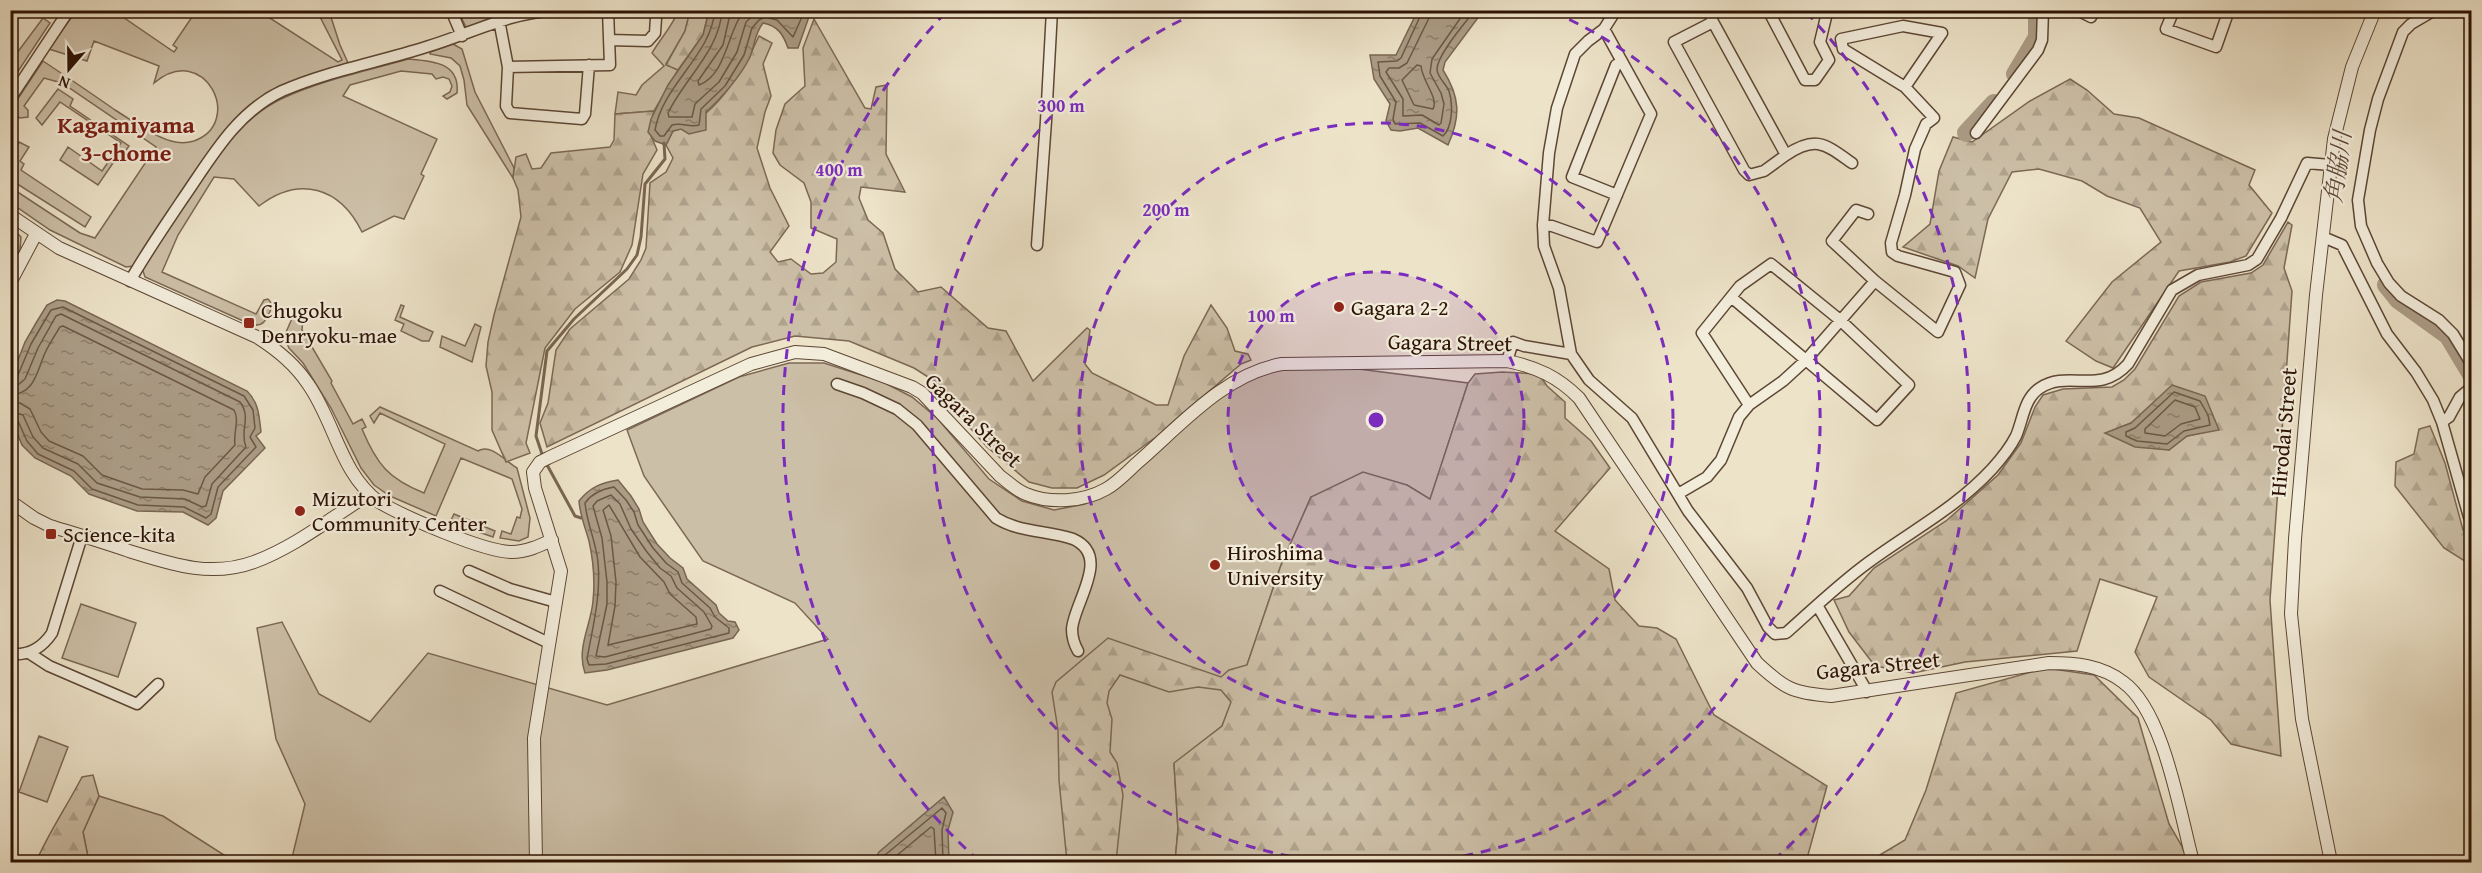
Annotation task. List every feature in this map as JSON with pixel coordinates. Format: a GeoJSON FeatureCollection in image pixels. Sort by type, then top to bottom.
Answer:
{"type":"FeatureCollection","features":[{"type":"Feature","properties":{"kind":"street"},"geometry":{"type":"LineString","coordinates":[[10,99],[69,10]]}},
{"type":"Feature","properties":{"kind":"street"},"geometry":{"type":"LineString","coordinates":[[451,10],[462,36]]}},
{"type":"Feature","properties":{"kind":"street"},"geometry":{"type":"LineString","coordinates":[[130,281],[221,142],[259,106],[281,92],[320,78],[462,36],[498,20],[534,12],[557,10]]}},
{"type":"Feature","properties":{"kind":"street"},"geometry":{"type":"LineString","coordinates":[[508,67],[610,65],[608,10]]}},
{"type":"Feature","properties":{"kind":"street"},"geometry":{"type":"LineString","coordinates":[[1037,245],[1052,10]]}},
{"type":"Feature","properties":{"kind":"street"},"geometry":{"type":"LineString","coordinates":[[1616,10],[1604,29],[1575,54],[1566,75],[1549,153],[1543,225],[1544,246],[1559,288],[1571,354],[1589,380],[1632,418],[1688,511],[1747,588],[1768,627],[1775,634],[1786,633],[1869,562],[1941,515],[1992,469],[2014,439],[2027,403],[2038,389],[2062,381],[2109,379],[2119,374],[2128,364],[2172,290],[2198,275],[2248,266],[2257,259],[2281,218],[2307,163],[2330,165]]}},
{"type":"Feature","properties":{"kind":"street"},"geometry":{"type":"LineString","coordinates":[[1709,10],[1713,22],[1786,155]]}},
{"type":"Feature","properties":{"kind":"street"},"geometry":{"type":"LineString","coordinates":[[1768,10],[1805,80],[1815,80],[1829,60],[1820,42],[1826,17],[1823,10]]}},
{"type":"Feature","properties":{"kind":"street"},"geometry":{"type":"LineString","coordinates":[[1976,133],[2038,50],[2043,30],[2043,10]]}},
{"type":"Feature","properties":{"kind":"street"},"geometry":{"type":"LineString","coordinates":[[2077,10],[2091,17]]}},
{"type":"Feature","properties":{"kind":"street"},"geometry":{"type":"LineString","coordinates":[[2174,10],[2166,29],[2216,47],[2229,10]]}},
{"type":"Feature","properties":{"kind":"street","name":"Hirodai Street"},"geometry":{"type":"LineString","coordinates":[[2331,862],[2302,719],[2291,614],[2295,539],[2330,165],[2352,67],[2375,10]]}},
{"type":"Feature","properties":{"kind":"street"},"geometry":{"type":"LineString","coordinates":[[2435,10],[2411,24],[2403,33],[2378,99],[2361,176],[2359,215],[2372,252],[2389,282],[2401,296],[2439,320],[2453,334],[2472,365]]}},
{"type":"Feature","properties":{"kind":"street"},"geometry":{"type":"LineString","coordinates":[[609,40],[648,41],[656,33],[656,18]]}},
{"type":"Feature","properties":{"kind":"street"},"geometry":{"type":"LineString","coordinates":[[498,20],[508,67],[506,106],[510,113],[582,119],[585,114],[589,64]]}},
{"type":"Feature","properties":{"kind":"street"},"geometry":{"type":"LineString","coordinates":[[1713,22],[1674,42],[1749,175],[1764,171],[1799,146],[1812,142],[1827,145],[1852,163]]}},
{"type":"Feature","properties":{"kind":"street"},"geometry":{"type":"LineString","coordinates":[[1868,214],[1856,210],[1832,241],[1875,281],[1938,332],[1960,285],[1956,272],[1892,252],[1891,243],[1915,149],[1926,124],[1934,118],[1905,87],[1843,50],[1841,39],[1903,26],[1941,33],[1905,87]]}},
{"type":"Feature","properties":{"kind":"street"},"geometry":{"type":"LineString","coordinates":[[1543,225],[1597,242],[1651,114],[1604,29]]}},
{"type":"Feature","properties":{"kind":"street"},"geometry":{"type":"LineString","coordinates":[[1617,195],[1572,177],[1616,64],[1622,62]]}},
{"type":"Feature","properties":{"kind":"street"},"geometry":{"type":"LineString","coordinates":[[10,215],[59,248],[256,337],[281,355],[308,384],[354,477],[368,495],[390,508],[492,549],[513,552],[531,549],[552,540],[561,571],[534,738],[536,862]]}},
{"type":"Feature","properties":{"kind":"street"},"geometry":{"type":"LineString","coordinates":[[10,283],[36,234]]}},
{"type":"Feature","properties":{"kind":"street"},"geometry":{"type":"LineString","coordinates":[[2323,237],[2342,245],[2387,334],[2416,372],[2433,400],[2442,422],[2469,517],[2472,518]]}},
{"type":"Feature","properties":{"kind":"street"},"geometry":{"type":"LineString","coordinates":[[1731,297],[1876,420],[1909,385],[1840,320],[1771,264],[1740,286],[1731,297],[1702,333],[1749,405]]}},
{"type":"Feature","properties":{"kind":"street"},"geometry":{"type":"LineString","coordinates":[[1678,494],[1707,477],[1721,460],[1738,417],[1749,405],[1783,381],[1806,360],[1875,281]]}},
{"type":"Feature","properties":{"kind":"street"},"geometry":{"type":"LineString","coordinates":[[1507,361],[1514,342],[1524,346],[1571,354]]}},
{"type":"Feature","properties":{"kind":"street","name":"Gagara Street"},"geometry":{"type":"LineString","coordinates":[[552,540],[535,488],[541,464],[751,364],[795,352],[824,354],[912,387],[922,393],[1011,485],[1025,494],[1040,498],[1071,500],[1106,489],[1212,398],[1239,378],[1267,366],[1507,361],[1540,369],[1566,386],[1579,398],[1757,663],[1779,684],[1802,694],[1831,696],[2049,663],[2084,664],[2121,680],[2136,692],[2152,722],[2172,778],[2193,862]]}},
{"type":"Feature","properties":{"kind":"street"},"geometry":{"type":"LineString","coordinates":[[837,384],[863,393],[897,410],[917,425],[996,518],[1008,526],[1068,537],[1081,542],[1087,549],[1090,573],[1072,629],[1073,642],[1078,651]]}},
{"type":"Feature","properties":{"kind":"street"},"geometry":{"type":"LineString","coordinates":[[2442,422],[2449,417],[2460,397],[2472,387]]}},
{"type":"Feature","properties":{"kind":"street"},"geometry":{"type":"LineString","coordinates":[[2472,456],[2472,462]]}},
{"type":"Feature","properties":{"kind":"street"},"geometry":{"type":"LineString","coordinates":[[10,501],[50,526],[187,568],[231,568],[254,562],[279,550],[368,495]]}},
{"type":"Feature","properties":{"kind":"street"},"geometry":{"type":"LineString","coordinates":[[10,654],[29,653],[43,645],[52,633],[82,536]]}},
{"type":"Feature","properties":{"kind":"street"},"geometry":{"type":"LineString","coordinates":[[469,571],[510,590],[556,602]]}},
{"type":"Feature","properties":{"kind":"street"},"geometry":{"type":"LineString","coordinates":[[440,591],[549,643]]}},
{"type":"Feature","properties":{"kind":"street"},"geometry":{"type":"LineString","coordinates":[[1817,605],[1866,692]]}},
{"type":"Feature","properties":{"kind":"street"},"geometry":{"type":"LineString","coordinates":[[29,653],[49,666],[137,704],[158,684]]}},
{"type":"Feature","properties":{"kind":"green space"},"geometry":{"type":"Polygon","coordinates":[[[76,11],[114,11],[174,52],[177,48],[173,45],[196,11],[259,11],[338,62],[342,60],[317,11],[329,11],[349,65],[260,99],[134,266],[126,267],[50,230],[11,203],[10,187],[80,233],[95,238],[156,147],[62,83],[44,78],[24,106],[28,110],[28,117],[20,118],[11,113],[11,109],[43,61],[142,127],[171,141],[194,141],[209,132],[216,118],[217,103],[212,89],[203,78],[189,71],[172,72],[154,83],[159,66],[94,41],[87,61],[49,49],[76,11]]]}},
{"type":"Feature","properties":{"kind":"green space"},"geometry":{"type":"Polygon","coordinates":[[[458,11],[526,11],[466,27],[458,11]]]}},
{"type":"Feature","properties":{"kind":"green space"},"geometry":{"type":"Polygon","coordinates":[[[678,11],[690,11],[685,31],[666,64],[678,70],[654,111],[615,114],[618,92],[636,95],[642,85],[664,66],[652,53],[678,11]]]}},
{"type":"Feature","properties":{"kind":"green space"},"geometry":{"type":"Polygon","coordinates":[[[690,11],[709,11],[703,35],[678,70],[666,65],[685,31],[690,11]]]}},
{"type":"Feature","properties":{"kind":"green space"},"geometry":{"type":"Polygon","coordinates":[[[43,18],[50,23],[11,82],[11,61],[43,18]]]}},
{"type":"Feature","properties":{"kind":"green space"},"geometry":{"type":"Polygon","coordinates":[[[814,19],[865,108],[871,109],[876,87],[887,85],[886,154],[905,192],[861,187],[859,198],[868,220],[883,233],[895,269],[918,292],[941,287],[988,328],[1006,331],[1033,381],[1087,328],[1090,330],[1085,364],[1092,373],[1156,405],[1168,405],[1184,356],[1211,305],[1227,328],[1235,351],[1248,354],[1251,360],[1241,364],[1156,437],[1104,475],[1077,488],[1052,488],[1029,482],[987,447],[948,403],[947,389],[914,368],[849,341],[795,336],[752,347],[547,447],[540,423],[548,403],[556,350],[570,329],[629,279],[646,248],[650,183],[666,172],[673,158],[666,145],[673,131],[688,126],[714,106],[736,79],[759,36],[772,43],[763,64],[771,96],[757,148],[770,188],[789,226],[770,252],[778,262],[791,259],[811,274],[823,273],[836,262],[837,239],[811,228],[811,202],[804,183],[780,165],[773,153],[776,130],[785,104],[805,86],[803,48],[814,19]]]}},
{"type":"Feature","properties":{"kind":"green space"},"geometry":{"type":"Polygon","coordinates":[[[453,44],[462,49],[475,92],[514,168],[513,178],[467,105],[460,66],[451,58],[430,54],[430,52],[453,44]]]}},
{"type":"Feature","properties":{"kind":"green space"},"geometry":{"type":"Polygon","coordinates":[[[408,59],[435,62],[449,69],[457,83],[457,93],[447,99],[443,96],[450,92],[452,86],[449,79],[443,77],[436,79],[432,74],[401,71],[350,85],[343,96],[437,139],[421,174],[424,176],[404,219],[394,216],[362,232],[342,205],[317,190],[289,191],[274,196],[259,206],[234,179],[214,177],[178,235],[162,272],[256,314],[264,300],[268,299],[273,305],[265,321],[259,325],[250,324],[145,277],[142,268],[222,152],[254,116],[281,99],[312,86],[408,59]]]}},
{"type":"Feature","properties":{"kind":"green space"},"geometry":{"type":"Polygon","coordinates":[[[2070,79],[2087,90],[2114,114],[2139,118],[2255,170],[2249,185],[2272,213],[2246,256],[2230,262],[2179,271],[2113,368],[2096,361],[2066,341],[2112,282],[2161,242],[2140,208],[2107,196],[2082,181],[2039,169],[2012,172],[1988,219],[1975,278],[1958,266],[1903,247],[1930,224],[1939,171],[1953,137],[1972,142],[2030,101],[2070,79]]]}},
{"type":"Feature","properties":{"kind":"green space"},"geometry":{"type":"Polygon","coordinates":[[[58,89],[73,99],[70,106],[129,146],[120,159],[113,154],[121,143],[60,102],[42,125],[36,118],[58,89]]]}},
{"type":"Feature","properties":{"kind":"green space"},"geometry":{"type":"Polygon","coordinates":[[[654,111],[649,131],[657,150],[643,174],[632,245],[620,272],[575,309],[545,348],[526,443],[530,453],[506,462],[492,430],[492,392],[486,366],[494,315],[521,217],[518,190],[513,178],[516,157],[526,154],[532,169],[541,168],[551,153],[610,147],[614,140],[615,114],[654,111]]]}},
{"type":"Feature","properties":{"kind":"green space"},"geometry":{"type":"Polygon","coordinates":[[[19,142],[29,147],[20,161],[24,164],[21,170],[91,217],[85,227],[11,180],[11,156],[19,142]]]}},
{"type":"Feature","properties":{"kind":"green space"},"geometry":{"type":"Polygon","coordinates":[[[68,147],[102,171],[109,161],[113,163],[98,185],[60,160],[68,147]]]}},
{"type":"Feature","properties":{"kind":"green space"},"geometry":{"type":"Polygon","coordinates":[[[2288,222],[2292,225],[2284,268],[2292,291],[2270,600],[2281,756],[2231,744],[2211,720],[2149,677],[2135,652],[2157,597],[2100,579],[2077,651],[1965,662],[1913,673],[1875,666],[1849,632],[1834,600],[1849,596],[1874,568],[1946,521],[1998,475],[2021,443],[2035,407],[2043,395],[2063,389],[2112,387],[2124,380],[2135,369],[2179,296],[2201,282],[2251,273],[2263,265],[2288,222]],[[2131,423],[2106,433],[2169,450],[2187,436],[2219,429],[2131,423]]]}},
{"type":"Feature","properties":{"kind":"green space"},"geometry":{"type":"Polygon","coordinates":[[[11,227],[21,237],[20,250],[11,268],[11,227]]]}},
{"type":"Feature","properties":{"kind":"green space"},"geometry":{"type":"Polygon","coordinates":[[[401,305],[404,306],[400,317],[433,332],[429,341],[422,341],[401,331],[404,324],[395,320],[401,305]]]}},
{"type":"Feature","properties":{"kind":"green space"},"geometry":{"type":"Polygon","coordinates":[[[298,313],[303,318],[302,330],[332,381],[353,424],[362,419],[366,427],[362,429],[373,452],[393,476],[424,493],[445,444],[380,413],[374,423],[370,416],[380,407],[478,451],[488,449],[493,451],[517,468],[530,518],[528,537],[519,541],[500,538],[502,531],[511,534],[522,509],[512,479],[461,458],[436,516],[390,496],[374,485],[361,468],[331,408],[303,363],[289,348],[284,337],[293,316],[298,313]]]}},
{"type":"Feature","properties":{"kind":"green space"},"geometry":{"type":"Polygon","coordinates":[[[475,324],[481,327],[472,362],[440,347],[442,336],[465,346],[475,324]]]}},
{"type":"Feature","properties":{"kind":"green space"},"geometry":{"type":"Polygon","coordinates":[[[1296,361],[1468,383],[1430,500],[1407,485],[1311,497],[1281,565],[1247,665],[1222,726],[1174,764],[1178,829],[1175,862],[291,862],[305,804],[276,739],[257,628],[282,622],[319,694],[370,722],[428,653],[607,705],[828,639],[795,603],[703,561],[644,476],[627,430],[739,377],[789,363],[824,363],[883,382],[912,397],[937,418],[989,479],[1022,501],[1054,510],[1085,504],[1115,486],[1204,400],[1296,361]]]}},
{"type":"Feature","properties":{"kind":"green space"},"geometry":{"type":"Polygon","coordinates":[[[1502,372],[1539,374],[1547,386],[1565,402],[1565,418],[1591,441],[1610,468],[1555,531],[1609,569],[1615,600],[1639,626],[1657,628],[1676,639],[1714,715],[1827,786],[1806,862],[1175,862],[1178,829],[1174,763],[1222,726],[1231,702],[1221,690],[1198,687],[1169,692],[1120,675],[1109,691],[1107,703],[1112,719],[1110,752],[1117,763],[1123,795],[1116,862],[1067,862],[1059,780],[1058,730],[1052,692],[1056,682],[1108,638],[1221,677],[1229,670],[1247,665],[1281,565],[1311,497],[1363,472],[1407,485],[1430,499],[1468,383],[1475,374],[1502,372]]]}},
{"type":"Feature","properties":{"kind":"green space"},"geometry":{"type":"Polygon","coordinates":[[[2430,426],[2445,463],[2463,530],[2471,532],[2471,565],[2444,548],[2395,486],[2396,462],[2414,454],[2419,429],[2430,426]]]}},
{"type":"Feature","properties":{"kind":"green space"},"geometry":{"type":"Polygon","coordinates":[[[454,514],[495,531],[493,537],[450,522],[454,514]]]}},
{"type":"Feature","properties":{"kind":"green space"},"geometry":{"type":"Polygon","coordinates":[[[81,604],[136,623],[118,677],[62,658],[81,604]]]}},
{"type":"Feature","properties":{"kind":"green space"},"geometry":{"type":"Polygon","coordinates":[[[2046,668],[2094,675],[2138,718],[2169,824],[2191,862],[1868,862],[1905,840],[1926,790],[1956,693],[2046,668]]]}},
{"type":"Feature","properties":{"kind":"green space"},"geometry":{"type":"Polygon","coordinates":[[[39,736],[68,747],[47,802],[19,792],[39,736]]]}},
{"type":"Feature","properties":{"kind":"green space"},"geometry":{"type":"Polygon","coordinates":[[[93,775],[99,796],[83,832],[89,862],[36,862],[82,777],[93,775]]]}},
{"type":"Feature","properties":{"kind":"green space"},"geometry":{"type":"Polygon","coordinates":[[[99,796],[163,816],[235,862],[89,862],[83,832],[99,796]]]}},
{"type":"Feature","properties":{"kind":"water"},"geometry":{"type":"Polygon","coordinates":[[[1418,10],[1483,11],[1445,62],[1443,70],[1453,89],[1457,107],[1455,125],[1448,145],[1418,128],[1391,130],[1386,121],[1390,104],[1374,79],[1370,55],[1396,55],[1418,10]]]}},
{"type":"Feature","properties":{"kind":"water"},"geometry":{"type":"Polygon","coordinates":[[[709,11],[811,11],[798,48],[788,48],[779,31],[763,23],[745,67],[706,112],[706,130],[689,134],[681,129],[673,131],[666,145],[655,141],[648,132],[651,119],[668,85],[703,35],[709,11]]]}},
{"type":"Feature","properties":{"kind":"water"},"geometry":{"type":"Polygon","coordinates":[[[57,300],[65,301],[247,391],[251,396],[260,421],[261,432],[256,436],[265,448],[223,491],[216,518],[208,525],[183,512],[137,511],[89,494],[71,476],[35,458],[22,445],[11,418],[11,378],[25,342],[36,323],[47,305],[57,300]]]}},
{"type":"Feature","properties":{"kind":"water"},"geometry":{"type":"Polygon","coordinates":[[[2172,385],[2205,396],[2219,430],[2187,436],[2169,450],[2135,447],[2105,433],[2131,423],[2172,385]]]}},
{"type":"Feature","properties":{"kind":"water"},"geometry":{"type":"Polygon","coordinates":[[[618,480],[639,509],[643,522],[657,544],[683,568],[687,579],[716,605],[719,613],[728,621],[735,622],[739,630],[733,638],[607,670],[585,673],[582,655],[592,610],[594,578],[589,541],[579,501],[596,486],[618,480]]]}},
{"type":"Feature","properties":{"kind":"water"},"geometry":{"type":"Polygon","coordinates":[[[944,797],[953,812],[948,830],[949,862],[874,862],[879,852],[944,797]]]}},
{"type":"Feature","properties":{"kind":"waterway"},"geometry":{"type":"LineString","coordinates":[[2015,74],[2037,37],[2037,10]]}},
{"type":"Feature","properties":{"kind":"waterway"},"geometry":{"type":"LineString","coordinates":[[1966,133],[1994,103]]}},
{"type":"Feature","properties":{"kind":"waterway"},"geometry":{"type":"LineString","coordinates":[[543,457],[536,436],[547,351],[574,319],[627,269],[637,255],[641,237],[645,184],[665,159],[664,143]]}},
{"type":"Feature","properties":{"kind":"waterway","name":"角脇川"},"geometry":{"type":"LineString","coordinates":[[2386,285],[2398,300],[2448,336],[2472,376]]}},
{"type":"Feature","properties":{"kind":"waterway"},"geometry":{"type":"LineString","coordinates":[[546,463],[575,516],[581,518]]}},
{"type":"Feature","properties":{"kind":"place","name":"Gagara 2-2"},"geometry":{"type":"Point","coordinates":[1339,307]}},
{"type":"Feature","properties":{"kind":"place","name":"Chugoku Denryoku-mae"},"geometry":{"type":"Point","coordinates":[249,323]}},
{"type":"Feature","properties":{"kind":"place","name":"Mizutori Community Center"},"geometry":{"type":"Point","coordinates":[300,511]}},
{"type":"Feature","properties":{"kind":"place","name":"Science-kita"},"geometry":{"type":"Point","coordinates":[51,534]}},
{"type":"Feature","properties":{"kind":"place","name":"Hiroshima University"},"geometry":{"type":"Point","coordinates":[1215,565]}},
{"type":"Feature","properties":{"kind":"district","name":"Kagamiyama 3-chome"},"geometry":{"type":"Point","coordinates":[126,139]}}]}
